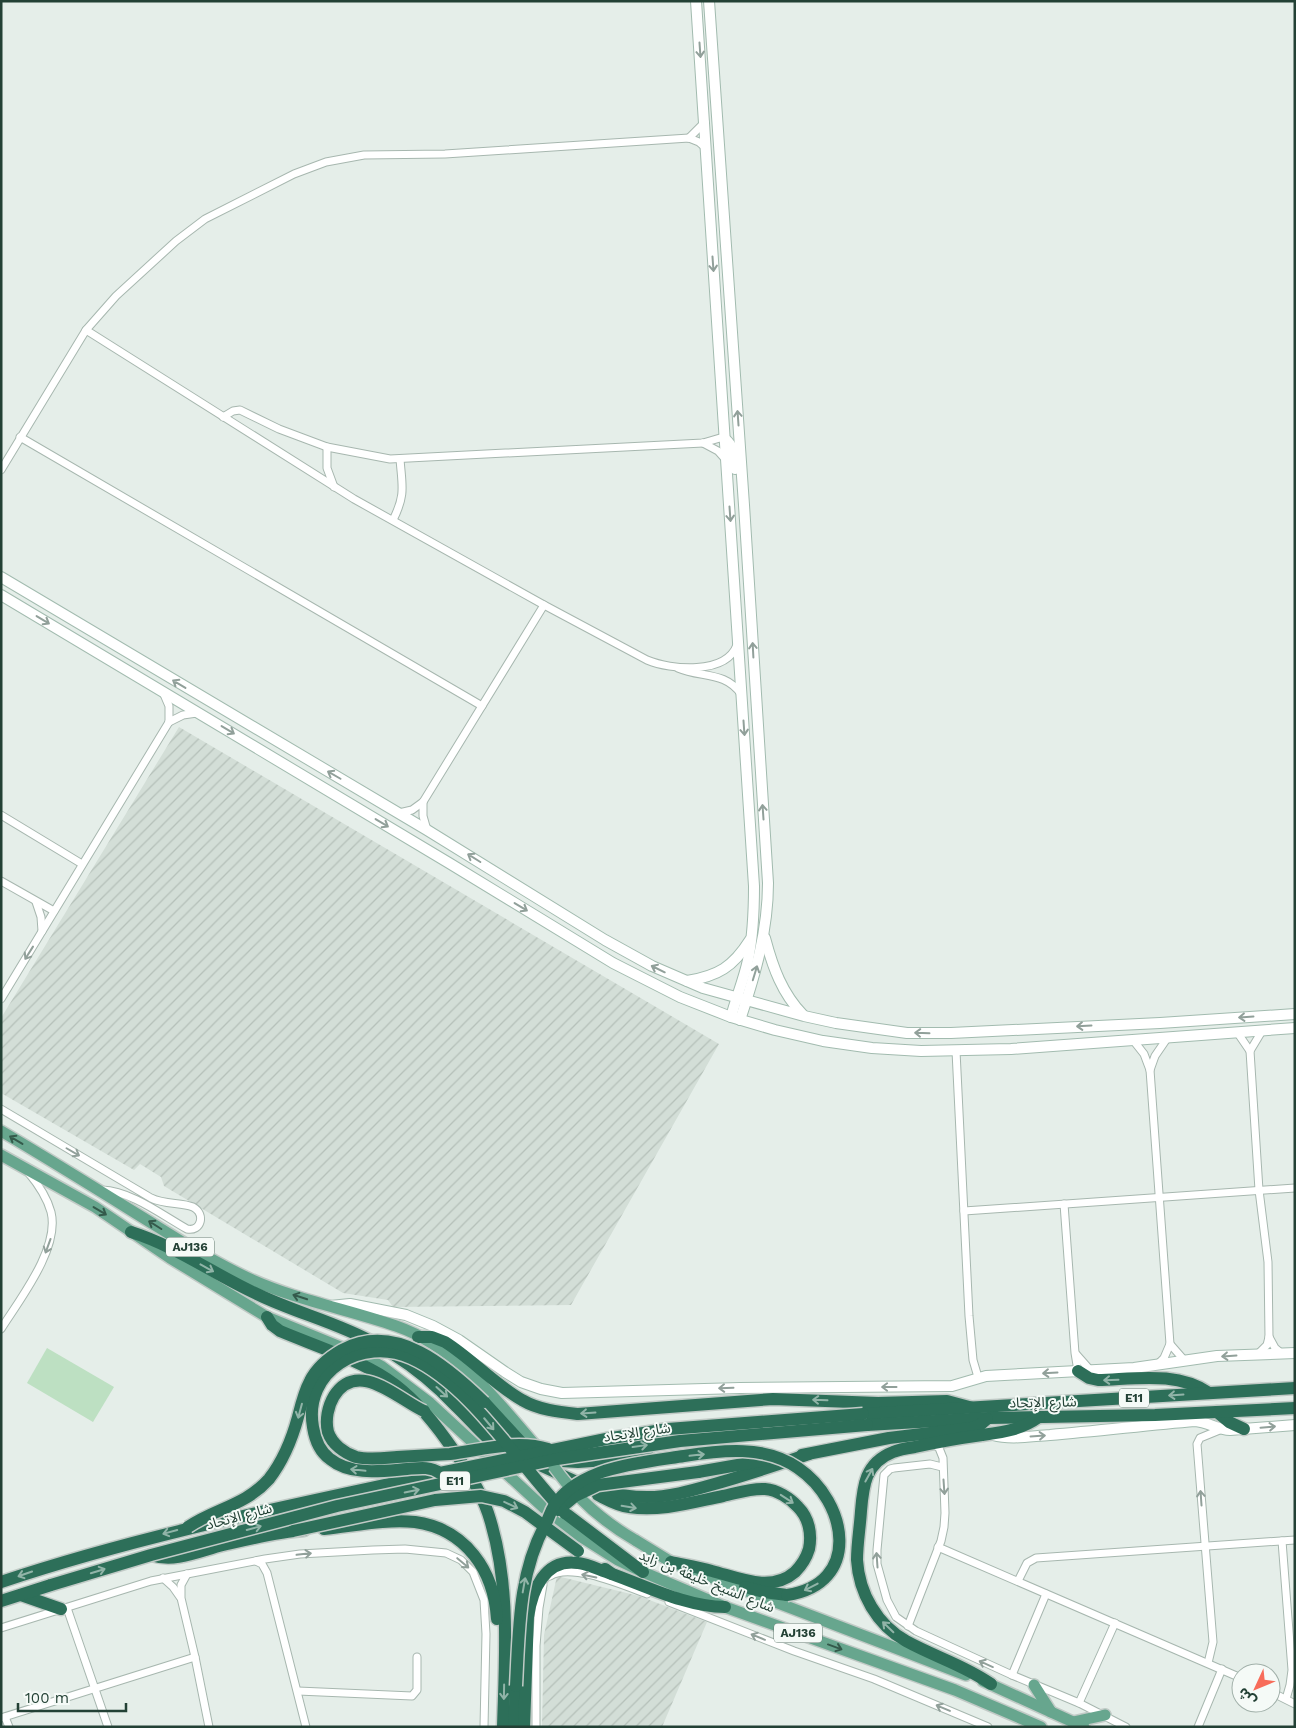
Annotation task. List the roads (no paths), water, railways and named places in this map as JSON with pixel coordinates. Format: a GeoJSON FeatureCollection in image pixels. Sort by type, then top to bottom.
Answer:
{"type":"FeatureCollection","features":[{"type":"Feature","properties":{"kind":"highway"},"geometry":{"type":"LineString","coordinates":[[131,1232],[160,1243],[259,1295],[370,1340],[421,1374],[445,1394],[489,1440],[502,1449],[586,1486],[624,1495],[666,1496],[742,1476],[809,1454]]}},
{"type":"Feature","properties":{"kind":"highway"},"geometry":{"type":"LineString","coordinates":[[267,1316],[272,1325],[280,1331],[376,1373],[396,1386],[424,1411],[463,1463],[476,1486],[487,1512],[499,1557],[504,1588],[503,1727]]}},
{"type":"Feature","properties":{"kind":"highway"},"geometry":{"type":"LineString","coordinates":[[418,1336],[432,1337],[445,1342],[522,1400],[543,1409],[560,1412],[578,1414],[773,1399],[878,1403],[947,1401],[973,1408]]}},
{"type":"Feature","properties":{"kind":"highway"},"geometry":{"type":"LineString","coordinates":[[188,1528],[205,1517],[240,1502],[269,1479],[289,1445],[310,1381],[324,1362],[348,1347],[365,1342],[382,1340],[417,1351],[449,1370],[484,1402],[523,1446],[555,1459],[572,1462],[657,1456],[675,1458]]}},
{"type":"Feature","properties":{"kind":"highway"},"geometry":{"type":"LineString","coordinates":[[440,1473],[427,1468],[374,1471],[354,1470],[336,1463],[326,1456],[316,1440],[312,1414],[317,1388],[327,1374],[345,1360],[364,1352],[379,1350],[394,1352],[424,1364],[449,1383],[475,1408],[564,1513],[642,1572]]}},
{"type":"Feature","properties":{"kind":"highway"},"geometry":{"type":"LineString","coordinates":[[1084,1371],[1085,1377],[1098,1380],[1161,1378],[1180,1380],[1194,1384],[1209,1393]]}},
{"type":"Feature","properties":{"kind":"highway"},"geometry":{"type":"LineString","coordinates":[[424,1411],[380,1385],[358,1381],[342,1386],[334,1396],[327,1415],[328,1430],[333,1440],[341,1449],[351,1455],[365,1458],[449,1454],[518,1445],[539,1446],[555,1459]]}},
{"type":"Feature","properties":{"kind":"highway","name":"شارع الإتحاد"},"geometry":{"type":"LineString","coordinates":[[1,1582],[48,1566],[188,1528],[440,1473],[705,1438],[973,1408],[1295,1388]]}},
{"type":"Feature","properties":{"kind":"highway","name":"شارع الإتحاد"},"geometry":{"type":"LineString","coordinates":[[865,1419],[1102,1416],[1295,1408]]}},
{"type":"Feature","properties":{"kind":"highway"},"geometry":{"type":"LineString","coordinates":[[1217,1412],[1229,1422],[1244,1429]]}},
{"type":"Feature","properties":{"kind":"highway"},"geometry":{"type":"LineString","coordinates":[[991,1684],[964,1667],[907,1642],[891,1630],[872,1608],[860,1580],[858,1551],[863,1487],[868,1475],[880,1459],[892,1452],[931,1443],[1017,1429],[1039,1417]]}},
{"type":"Feature","properties":{"kind":"highway"},"geometry":{"type":"LineString","coordinates":[[549,1518],[575,1496],[598,1485],[698,1472],[809,1454],[888,1438],[971,1428],[980,1425],[988,1418]]}},
{"type":"Feature","properties":{"kind":"highway"},"geometry":{"type":"LineString","coordinates":[[514,1727],[526,1685],[521,1603],[525,1578],[532,1553],[555,1504],[564,1493],[576,1484],[598,1473],[614,1468],[732,1451],[775,1456],[796,1466],[818,1486],[829,1501],[838,1522],[840,1545],[836,1560],[829,1573],[817,1584],[787,1595],[764,1592],[716,1580]]}},
{"type":"Feature","properties":{"kind":"highway","name":"شارع الإتحاد"},"geometry":{"type":"LineString","coordinates":[[1,1601],[151,1555],[337,1506],[555,1459]]}},
{"type":"Feature","properties":{"kind":"highway"},"geometry":{"type":"LineString","coordinates":[[586,1486],[618,1505],[642,1508],[680,1505],[754,1490],[773,1491],[792,1501],[808,1524],[810,1543],[806,1560],[792,1574],[782,1580],[771,1583],[747,1581],[671,1562]]}},
{"type":"Feature","properties":{"kind":"highway"},"geometry":{"type":"LineString","coordinates":[[151,1555],[161,1558],[177,1558],[235,1542],[435,1500],[481,1496],[504,1501],[525,1512],[612,1574]]}},
{"type":"Feature","properties":{"kind":"highway"},"geometry":{"type":"LineString","coordinates":[[293,1531],[416,1522],[444,1531],[458,1540],[468,1548],[484,1567],[494,1593],[504,1673]]}},
{"type":"Feature","properties":{"kind":"highway"},"geometry":{"type":"LineString","coordinates":[[524,1727],[530,1605],[535,1587],[544,1574],[554,1566],[569,1562],[582,1564],[701,1605],[725,1607]]}},
{"type":"Feature","properties":{"kind":"highway"},"geometry":{"type":"LineString","coordinates":[[21,1595],[64,1609]]}},
{"type":"Feature","properties":{"kind":"highway"},"geometry":{"type":"LineString","coordinates":[[498,1727],[503,1711]]}},
{"type":"Feature","properties":{"kind":"main road"},"geometry":{"type":"LineString","coordinates":[[696,1],[754,886],[752,937],[742,999]]}},
{"type":"Feature","properties":{"kind":"main road"},"geometry":{"type":"LineString","coordinates":[[708,1],[744,505],[768,883],[764,936],[736,1018]]}},
{"type":"Feature","properties":{"kind":"main road"},"geometry":{"type":"LineString","coordinates":[[708,192],[712,202],[714,238],[718,244],[726,248]]}},
{"type":"Feature","properties":{"kind":"main road"},"geometry":{"type":"LineString","coordinates":[[725,439],[733,450],[737,494],[744,505]]}},
{"type":"Feature","properties":{"kind":"main road"},"geometry":{"type":"LineString","coordinates":[[1,577],[428,830],[605,940],[652,966],[686,981],[804,1016],[859,1028],[893,1032],[935,1033],[1295,1014]]}},
{"type":"Feature","properties":{"kind":"main road"},"geometry":{"type":"LineString","coordinates":[[1,595],[613,963],[680,997],[736,1018],[799,1036],[848,1045],[892,1050],[956,1051],[1011,1049],[1295,1028]]}},
{"type":"Feature","properties":{"kind":"main road"},"geometry":{"type":"LineString","coordinates":[[303,775],[322,781],[369,807],[375,808],[383,804]]}},
{"type":"Feature","properties":{"kind":"main road"},"geometry":{"type":"LineString","coordinates":[[764,936],[781,986],[791,1002],[804,1016]]}},
{"type":"Feature","properties":{"kind":"main road"},"geometry":{"type":"LineString","coordinates":[[686,981],[709,977],[727,967],[737,958],[752,937]]}},
{"type":"Feature","properties":{"kind":"main road","name":"AJ136"},"geometry":{"type":"LineString","coordinates":[[1,1131],[193,1249],[248,1278],[327,1306],[396,1326],[418,1336],[454,1359],[480,1381],[555,1459]]}},
{"type":"Feature","properties":{"kind":"main road","name":"AJ136"},"geometry":{"type":"LineString","coordinates":[[1,1155],[95,1208],[183,1266],[267,1316]]}},
{"type":"Feature","properties":{"kind":"main road"},"geometry":{"type":"LineString","coordinates":[[327,1306],[350,1304],[406,1315],[433,1326],[459,1340],[521,1382],[541,1389],[562,1393],[740,1388],[946,1386],[958,1385],[978,1377],[1084,1371],[1156,1365],[1184,1360],[1295,1353]]}},
{"type":"Feature","properties":{"kind":"main road","name":"شارع الشيخ خليفة بن زايد"},"geometry":{"type":"LineString","coordinates":[[267,1316],[365,1357],[381,1366],[424,1398],[544,1508],[605,1553],[642,1572],[725,1607],[955,1690],[1041,1727]]}},
{"type":"Feature","properties":{"kind":"main road"},"geometry":{"type":"LineString","coordinates":[[989,1434],[1012,1438],[1104,1431],[1195,1421],[1205,1422],[1222,1429],[1295,1425]]}},
{"type":"Feature","properties":{"kind":"main road","name":"شارع الشيخ خليفة بن زايد"},"geometry":{"type":"LineString","coordinates":[[555,1459],[577,1496],[590,1508],[604,1520],[671,1562],[991,1684],[1078,1725]]}},
{"type":"Feature","properties":{"kind":"main road"},"geometry":{"type":"LineString","coordinates":[[1034,1685],[1051,1712]]}},
{"type":"Feature","properties":{"kind":"main road"},"geometry":{"type":"LineString","coordinates":[[1078,1725],[1104,1715]]}},
{"type":"Feature","properties":{"kind":"street"},"geometry":{"type":"LineString","coordinates":[[689,138],[705,122]]}},
{"type":"Feature","properties":{"kind":"street"},"geometry":{"type":"LineString","coordinates":[[1,470],[86,330],[116,296],[184,234],[215,214],[294,174],[326,162],[350,156],[376,154],[445,154],[689,138],[699,142],[707,149]]}},
{"type":"Feature","properties":{"kind":"street"},"geometry":{"type":"LineString","coordinates":[[86,330],[334,487],[544,605],[647,660],[692,673],[724,678],[742,694]]}},
{"type":"Feature","properties":{"kind":"street"},"geometry":{"type":"LineString","coordinates":[[223,417],[233,411],[240,410],[280,429],[327,447],[371,456],[400,459],[703,443],[720,438],[725,439]]}},
{"type":"Feature","properties":{"kind":"street"},"geometry":{"type":"LineString","coordinates":[[20,437],[482,706]]}},
{"type":"Feature","properties":{"kind":"street"},"geometry":{"type":"LineString","coordinates":[[703,443],[718,451],[726,460]]}},
{"type":"Feature","properties":{"kind":"street"},"geometry":{"type":"LineString","coordinates":[[327,447],[327,468],[334,487]]}},
{"type":"Feature","properties":{"kind":"street"},"geometry":{"type":"LineString","coordinates":[[392,520],[403,497],[400,459]]}},
{"type":"Feature","properties":{"kind":"street"},"geometry":{"type":"LineString","coordinates":[[399,813],[412,810],[423,802],[544,605]]}},
{"type":"Feature","properties":{"kind":"street"},"geometry":{"type":"LineString","coordinates":[[675,667],[696,667],[720,663],[730,657],[738,642]]}},
{"type":"Feature","properties":{"kind":"street"},"geometry":{"type":"LineString","coordinates":[[1,999],[169,722],[169,706],[162,691]]}},
{"type":"Feature","properties":{"kind":"street"},"geometry":{"type":"LineString","coordinates":[[169,722],[183,715],[199,713]]}},
{"type":"Feature","properties":{"kind":"street"},"geometry":{"type":"LineString","coordinates":[[423,802],[423,816],[428,830]]}},
{"type":"Feature","properties":{"kind":"street"},"geometry":{"type":"LineString","coordinates":[[1,815],[82,864]]}},
{"type":"Feature","properties":{"kind":"street"},"geometry":{"type":"LineString","coordinates":[[1,882],[54,911]]}},
{"type":"Feature","properties":{"kind":"street"},"geometry":{"type":"LineString","coordinates":[[36,902],[41,917],[42,932]]}},
{"type":"Feature","properties":{"kind":"street"},"geometry":{"type":"LineString","coordinates":[[1250,1051],[1262,1031]]}},
{"type":"Feature","properties":{"kind":"street"},"geometry":{"type":"LineString","coordinates":[[1238,1032],[1250,1051],[1259,1190],[1268,1262],[1270,1337],[1281,1353]]}},
{"type":"Feature","properties":{"kind":"street"},"geometry":{"type":"LineString","coordinates":[[1150,1070],[1155,1056],[1168,1037]]}},
{"type":"Feature","properties":{"kind":"street"},"geometry":{"type":"LineString","coordinates":[[1133,1040],[1144,1054],[1150,1070],[1170,1344],[1164,1358],[1156,1365]]}},
{"type":"Feature","properties":{"kind":"street"},"geometry":{"type":"LineString","coordinates":[[956,1051],[972,1351],[974,1367],[978,1377]]}},
{"type":"Feature","properties":{"kind":"street"},"geometry":{"type":"LineString","coordinates":[[1,1109],[151,1198],[167,1204],[194,1208],[200,1214],[201,1222],[197,1228],[187,1229],[127,1196],[115,1191],[99,1190]]}},
{"type":"Feature","properties":{"kind":"street"},"geometry":{"type":"LineString","coordinates":[[1,1329],[38,1267],[52,1236],[48,1203],[26,1170]]}},
{"type":"Feature","properties":{"kind":"street"},"geometry":{"type":"LineString","coordinates":[[964,1211],[1295,1188]]}},
{"type":"Feature","properties":{"kind":"street"},"geometry":{"type":"LineString","coordinates":[[1064,1204],[1075,1354],[1084,1371]]}},
{"type":"Feature","properties":{"kind":"street"},"geometry":{"type":"LineString","coordinates":[[1258,1354],[1270,1337]]}},
{"type":"Feature","properties":{"kind":"street"},"geometry":{"type":"LineString","coordinates":[[1170,1344],[1184,1360]]}},
{"type":"Feature","properties":{"kind":"street"},"geometry":{"type":"LineString","coordinates":[[1075,1354],[1084,1371]]}},
{"type":"Feature","properties":{"kind":"street"},"geometry":{"type":"LineString","coordinates":[[1208,1663],[1213,1642],[1197,1442],[1200,1438],[1222,1429]]}},
{"type":"Feature","properties":{"kind":"street"},"geometry":{"type":"LineString","coordinates":[[908,1626],[943,1534],[945,1520],[940,1451],[931,1443]]}},
{"type":"Feature","properties":{"kind":"street"},"geometry":{"type":"LineString","coordinates":[[942,1467],[930,1464],[894,1468],[887,1472],[883,1479],[877,1564],[889,1606],[896,1617],[908,1626],[1034,1685],[1079,1703],[1126,1727]]}},
{"type":"Feature","properties":{"kind":"street"},"geometry":{"type":"LineString","coordinates":[[1018,1581],[1027,1562],[1036,1558],[1295,1540]]}},
{"type":"Feature","properties":{"kind":"street"},"geometry":{"type":"LineString","coordinates":[[1282,1541],[1292,1670],[1286,1699]]}},
{"type":"Feature","properties":{"kind":"street"},"geometry":{"type":"LineString","coordinates":[[938,1547],[1231,1673]]}},
{"type":"Feature","properties":{"kind":"street"},"geometry":{"type":"LineString","coordinates":[[1,1628],[163,1578],[277,1557],[336,1551],[405,1549],[446,1553],[461,1560],[473,1572],[484,1600],[486,1616],[484,1727]]}},
{"type":"Feature","properties":{"kind":"street"},"geometry":{"type":"LineString","coordinates":[[267,1573],[277,1557]]}},
{"type":"Feature","properties":{"kind":"street"},"geometry":{"type":"LineString","coordinates":[[256,1561],[262,1564],[267,1573],[306,1727]]}},
{"type":"Feature","properties":{"kind":"street"},"geometry":{"type":"LineString","coordinates":[[536,1727],[526,1685],[536,1646],[542,1589],[545,1581],[551,1575],[559,1572],[608,1580],[667,1601],[794,1651],[874,1679],[988,1727]]}},
{"type":"Feature","properties":{"kind":"street"},"geometry":{"type":"LineString","coordinates":[[187,1574],[182,1586],[181,1598],[195,1657],[208,1727]]}},
{"type":"Feature","properties":{"kind":"street"},"geometry":{"type":"LineString","coordinates":[[163,1578],[181,1598]]}},
{"type":"Feature","properties":{"kind":"street"},"geometry":{"type":"LineString","coordinates":[[1012,1675],[1046,1594]]}},
{"type":"Feature","properties":{"kind":"street"},"geometry":{"type":"LineString","coordinates":[[64,1609],[108,1727]]}},
{"type":"Feature","properties":{"kind":"street"},"geometry":{"type":"LineString","coordinates":[[1079,1703],[1115,1623]]}},
{"type":"Feature","properties":{"kind":"street"},"geometry":{"type":"LineString","coordinates":[[8,1727],[3,1717],[195,1657]]}},
{"type":"Feature","properties":{"kind":"street"},"geometry":{"type":"LineString","coordinates":[[298,1691],[412,1696],[417,1690],[417,1657]]}},
{"type":"Feature","properties":{"kind":"street"},"geometry":{"type":"LineString","coordinates":[[1198,1727],[1222,1669]]}},
{"type":"Feature","properties":{"kind":"street"},"geometry":{"type":"LineString","coordinates":[[1281,1697],[1295,1704]]}}]}
